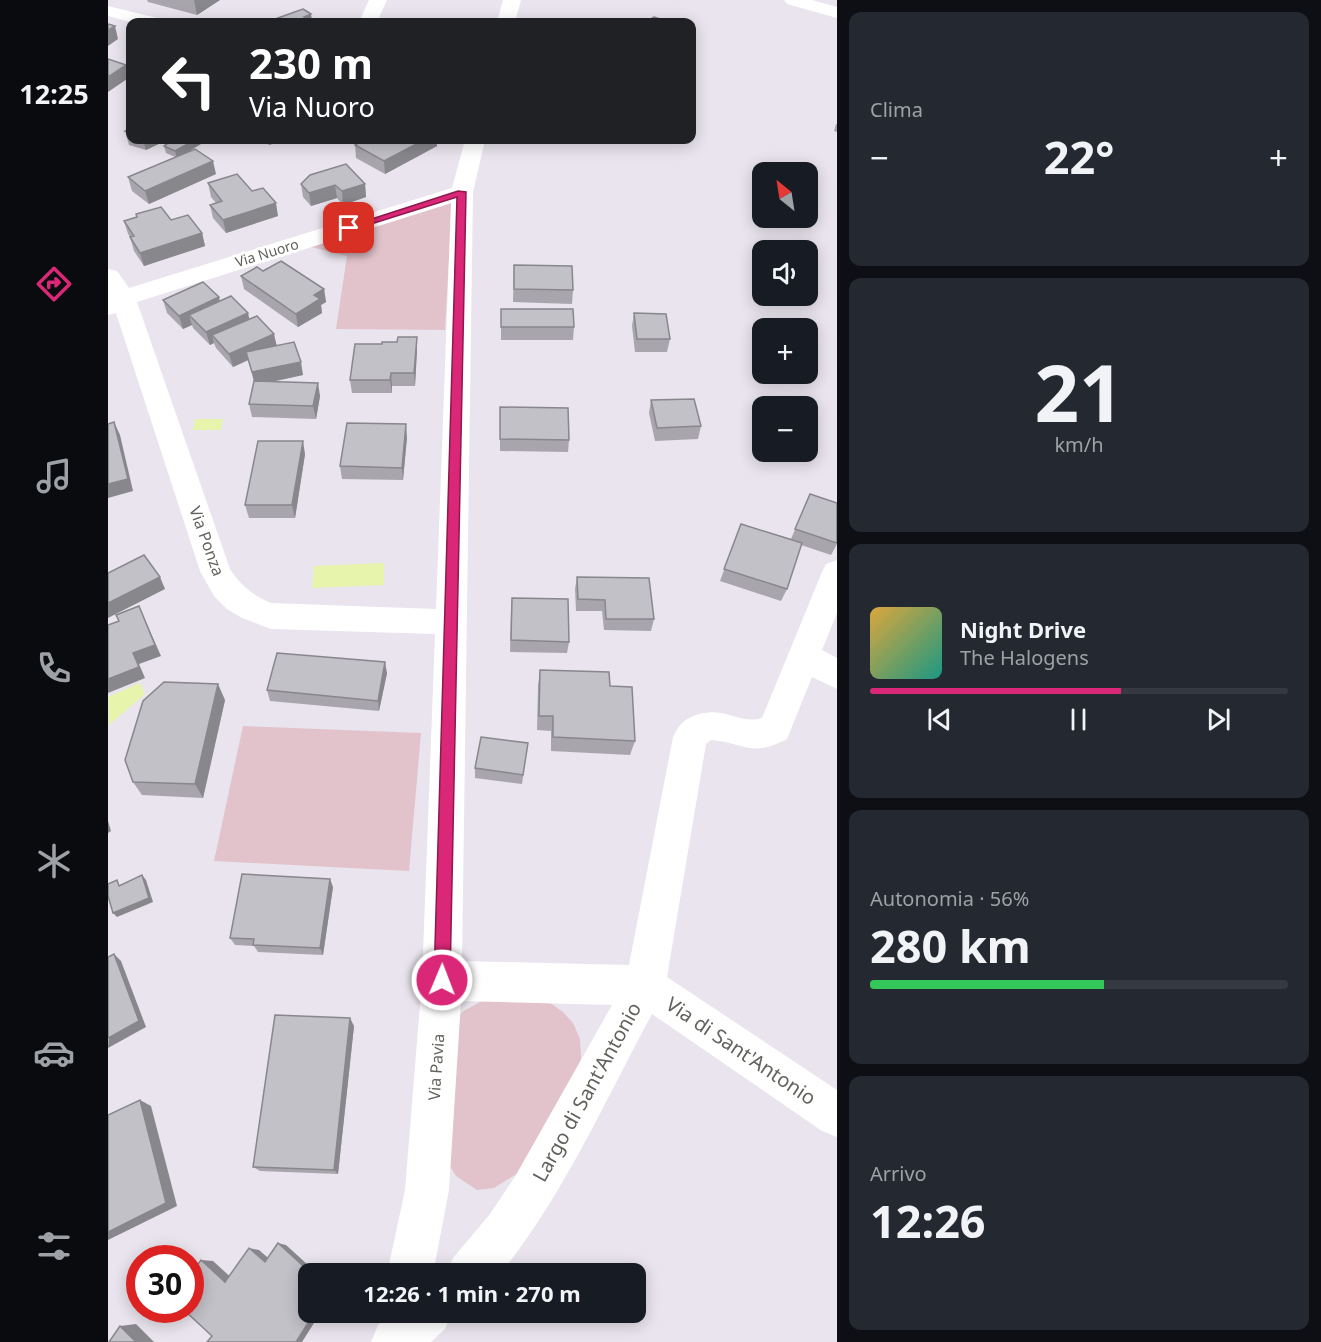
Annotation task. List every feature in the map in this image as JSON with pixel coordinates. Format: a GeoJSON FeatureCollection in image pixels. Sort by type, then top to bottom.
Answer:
{"type":"FeatureCollection","features":[{"type":"Feature","properties":{"kind":"street"},"geometry":{"type":"LineString","coordinates":[[370,18],[378,0]]}},
{"type":"Feature","properties":{"kind":"street"},"geometry":{"type":"LineString","coordinates":[[507,18],[512,0]]}},
{"type":"Feature","properties":{"kind":"street"},"geometry":{"type":"LineString","coordinates":[[793,0],[837,13]]}},
{"type":"Feature","properties":{"kind":"street"},"geometry":{"type":"LineString","coordinates":[[108,11],[135,18]]}},
{"type":"Feature","properties":{"kind":"street","name":"Via Pavia"},"geometry":{"type":"LineString","coordinates":[[412,1263],[428,1180],[442,980],[462,192],[474,144]]}},
{"type":"Feature","properties":{"kind":"street","name":"Via Nuoro"},"geometry":{"type":"LineString","coordinates":[[113,294],[462,192]]}},
{"type":"Feature","properties":{"kind":"street","name":"Via Ponza"},"geometry":{"type":"LineString","coordinates":[[113,294],[216,571],[232,595],[251,609],[271,616],[450,622]]}},
{"type":"Feature","properties":{"kind":"street"},"geometry":{"type":"LineString","coordinates":[[645,986],[690,737],[699,729],[711,724],[723,726],[747,736],[763,735],[769,732],[777,723],[837,572]]}},
{"type":"Feature","properties":{"kind":"street"},"geometry":{"type":"LineString","coordinates":[[804,656],[837,675]]}},
{"type":"Feature","properties":{"kind":"street","name":"Largo di Sant'Antonio"},"geometry":{"type":"LineString","coordinates":[[442,980],[645,986],[532,1191],[506,1230],[478,1263]]}},
{"type":"Feature","properties":{"kind":"street","name":"Via di Sant'Antonio"},"geometry":{"type":"LineString","coordinates":[[645,986],[837,1116]]}},
{"type":"Feature","properties":{"kind":"street"},"geometry":{"type":"LineString","coordinates":[[394,1342],[398,1323]]}},
{"type":"Feature","properties":{"kind":"street"},"geometry":{"type":"LineString","coordinates":[[394,1342],[416,1323]]}},
{"type":"Feature","properties":{"kind":"shaded area"},"geometry":{"type":"Polygon","coordinates":[[[452,203],[445,330],[336,329],[347,256],[311,247],[452,203]]]}},
{"type":"Feature","properties":{"kind":"shaded area"},"geometry":{"type":"Polygon","coordinates":[[[195,419],[223,419],[221,430],[193,430],[195,419]]]}},
{"type":"Feature","properties":{"kind":"shaded area"},"geometry":{"type":"Polygon","coordinates":[[[384,563],[384,585],[312,588],[314,566],[384,563]]]}},
{"type":"Feature","properties":{"kind":"shaded area"},"geometry":{"type":"Polygon","coordinates":[[[140,683],[145,694],[109,725],[108,697],[140,683]]]}},
{"type":"Feature","properties":{"kind":"shaded area"},"geometry":{"type":"Polygon","coordinates":[[[243,726],[421,733],[409,871],[214,861],[243,726]]]}},
{"type":"Feature","properties":{"kind":"shaded area"},"geometry":{"type":"Polygon","coordinates":[[[491,996],[538,1000],[552,1004],[563,1012],[573,1023],[580,1039],[582,1076],[521,1171],[494,1188],[477,1190],[456,1176],[446,1160],[455,1023],[462,1012],[491,996]]]}},
{"type":"Feature","properties":{"kind":"building"},"geometry":{"type":"Polygon","coordinates":[[[303,9],[311,14],[304,17],[306,18],[278,18],[303,9]]]}},
{"type":"Feature","properties":{"kind":"building"},"geometry":{"type":"Polygon","coordinates":[[[108,59],[126,65],[108,77],[108,59]]]}},
{"type":"Feature","properties":{"kind":"building"},"geometry":{"type":"Polygon","coordinates":[[[167,144],[188,144],[175,151],[164,146],[167,144]]]}},
{"type":"Feature","properties":{"kind":"building"},"geometry":{"type":"Polygon","coordinates":[[[357,144],[416,144],[384,161],[355,145],[357,144]]]}},
{"type":"Feature","properties":{"kind":"building"},"geometry":{"type":"Polygon","coordinates":[[[195,149],[213,161],[145,191],[128,177],[195,149]]]}},
{"type":"Feature","properties":{"kind":"building"},"geometry":{"type":"Polygon","coordinates":[[[346,164],[365,184],[342,191],[335,185],[309,193],[301,184],[310,175],[346,164]]]}},
{"type":"Feature","properties":{"kind":"building"},"geometry":{"type":"Polygon","coordinates":[[[237,174],[252,191],[263,188],[276,203],[223,220],[210,205],[222,201],[208,183],[237,174]]]}},
{"type":"Feature","properties":{"kind":"building"},"geometry":{"type":"Polygon","coordinates":[[[161,207],[171,220],[188,215],[202,233],[140,253],[130,237],[134,236],[124,221],[137,217],[136,214],[161,207]]]}},
{"type":"Feature","properties":{"kind":"building"},"geometry":{"type":"Polygon","coordinates":[[[281,261],[324,289],[314,295],[320,299],[296,314],[241,276],[257,267],[263,271],[281,261]]]}},
{"type":"Feature","properties":{"kind":"building"},"geometry":{"type":"Polygon","coordinates":[[[514,265],[572,266],[573,290],[514,289],[514,265]]]}},
{"type":"Feature","properties":{"kind":"building"},"geometry":{"type":"Polygon","coordinates":[[[203,282],[219,297],[179,316],[163,300],[203,282]]]}},
{"type":"Feature","properties":{"kind":"building"},"geometry":{"type":"Polygon","coordinates":[[[231,296],[248,313],[206,332],[189,315],[231,296]]]}},
{"type":"Feature","properties":{"kind":"building"},"geometry":{"type":"Polygon","coordinates":[[[501,309],[573,309],[574,327],[501,327],[501,309]]]}},
{"type":"Feature","properties":{"kind":"building"},"geometry":{"type":"Polygon","coordinates":[[[634,313],[666,314],[670,339],[637,339],[634,313]]]}},
{"type":"Feature","properties":{"kind":"building"},"geometry":{"type":"Polygon","coordinates":[[[257,316],[274,334],[229,354],[212,335],[257,316]]]}},
{"type":"Feature","properties":{"kind":"building"},"geometry":{"type":"Polygon","coordinates":[[[398,337],[417,337],[414,373],[391,373],[390,380],[350,380],[355,344],[397,342],[398,337]]]}},
{"type":"Feature","properties":{"kind":"building"},"geometry":{"type":"Polygon","coordinates":[[[294,342],[301,362],[252,372],[246,352],[294,342]]]}},
{"type":"Feature","properties":{"kind":"building"},"geometry":{"type":"Polygon","coordinates":[[[254,381],[318,383],[313,406],[249,404],[254,381]]]}},
{"type":"Feature","properties":{"kind":"building"},"geometry":{"type":"Polygon","coordinates":[[[694,399],[701,426],[657,428],[651,400],[694,399]]]}},
{"type":"Feature","properties":{"kind":"building"},"geometry":{"type":"Polygon","coordinates":[[[500,407],[568,408],[569,440],[500,439],[500,407]]]}},
{"type":"Feature","properties":{"kind":"building"},"geometry":{"type":"Polygon","coordinates":[[[114,422],[128,479],[108,484],[108,424],[114,422]]]}},
{"type":"Feature","properties":{"kind":"building"},"geometry":{"type":"Polygon","coordinates":[[[347,423],[406,424],[402,468],[340,466],[347,423]]]}},
{"type":"Feature","properties":{"kind":"building"},"geometry":{"type":"Polygon","coordinates":[[[258,441],[303,441],[292,505],[245,505],[258,441]]]}},
{"type":"Feature","properties":{"kind":"building"},"geometry":{"type":"Polygon","coordinates":[[[810,494],[837,503],[837,543],[795,529],[810,494]]]}},
{"type":"Feature","properties":{"kind":"building"},"geometry":{"type":"Polygon","coordinates":[[[741,524],[802,543],[787,589],[724,569],[741,524]]]}},
{"type":"Feature","properties":{"kind":"building"},"geometry":{"type":"Polygon","coordinates":[[[144,555],[160,577],[108,603],[108,573],[144,555]]]}},
{"type":"Feature","properties":{"kind":"building"},"geometry":{"type":"Polygon","coordinates":[[[577,577],[649,578],[654,619],[606,619],[605,600],[578,599],[577,577]]]}},
{"type":"Feature","properties":{"kind":"building"},"geometry":{"type":"Polygon","coordinates":[[[512,598],[568,599],[569,642],[511,640],[512,598]]]}},
{"type":"Feature","properties":{"kind":"building"},"geometry":{"type":"Polygon","coordinates":[[[139,606],[155,645],[133,653],[139,667],[108,679],[108,625],[119,621],[116,615],[139,606]]]}},
{"type":"Feature","properties":{"kind":"building"},"geometry":{"type":"Polygon","coordinates":[[[277,653],[385,662],[378,701],[267,690],[277,653]]]}},
{"type":"Feature","properties":{"kind":"building"},"geometry":{"type":"Polygon","coordinates":[[[540,670],[609,672],[610,686],[632,687],[635,741],[553,737],[553,716],[539,716],[540,670]]]}},
{"type":"Feature","properties":{"kind":"building"},"geometry":{"type":"Polygon","coordinates":[[[164,682],[218,684],[195,784],[133,782],[125,760],[143,701],[164,682]]]}},
{"type":"Feature","properties":{"kind":"building"},"geometry":{"type":"Polygon","coordinates":[[[481,737],[528,743],[523,775],[475,768],[481,737]]]}},
{"type":"Feature","properties":{"kind":"building"},"geometry":{"type":"Polygon","coordinates":[[[242,874],[330,879],[320,948],[253,945],[254,939],[230,938],[242,874]]]}},
{"type":"Feature","properties":{"kind":"building"},"geometry":{"type":"Polygon","coordinates":[[[142,875],[149,898],[113,913],[108,896],[108,884],[117,880],[119,886],[142,875]]]}},
{"type":"Feature","properties":{"kind":"building"},"geometry":{"type":"Polygon","coordinates":[[[114,954],[139,1021],[108,1038],[108,957],[114,954]]]}},
{"type":"Feature","properties":{"kind":"building"},"geometry":{"type":"Polygon","coordinates":[[[275,1015],[350,1018],[334,1170],[253,1167],[275,1015]]]}},
{"type":"Feature","properties":{"kind":"building"},"geometry":{"type":"Polygon","coordinates":[[[140,1100],[166,1203],[108,1232],[108,1115],[140,1100]]]}},
{"type":"Feature","properties":{"kind":"building"},"geometry":{"type":"Polygon","coordinates":[[[278,1243],[300,1263],[298,1263],[298,1323],[308,1323],[296,1342],[207,1342],[212,1336],[198,1323],[204,1323],[204,1263],[225,1282],[249,1248],[265,1262],[278,1243]]]}},
{"type":"Feature","properties":{"kind":"building"},"geometry":{"type":"Polygon","coordinates":[[[120,1326],[136,1342],[109,1342],[120,1326]]]}},
{"type":"Feature","properties":{"kind":"route"},"geometry":{"type":"LineString","coordinates":[[349,228],[462,192],[442,980]]}}]}
